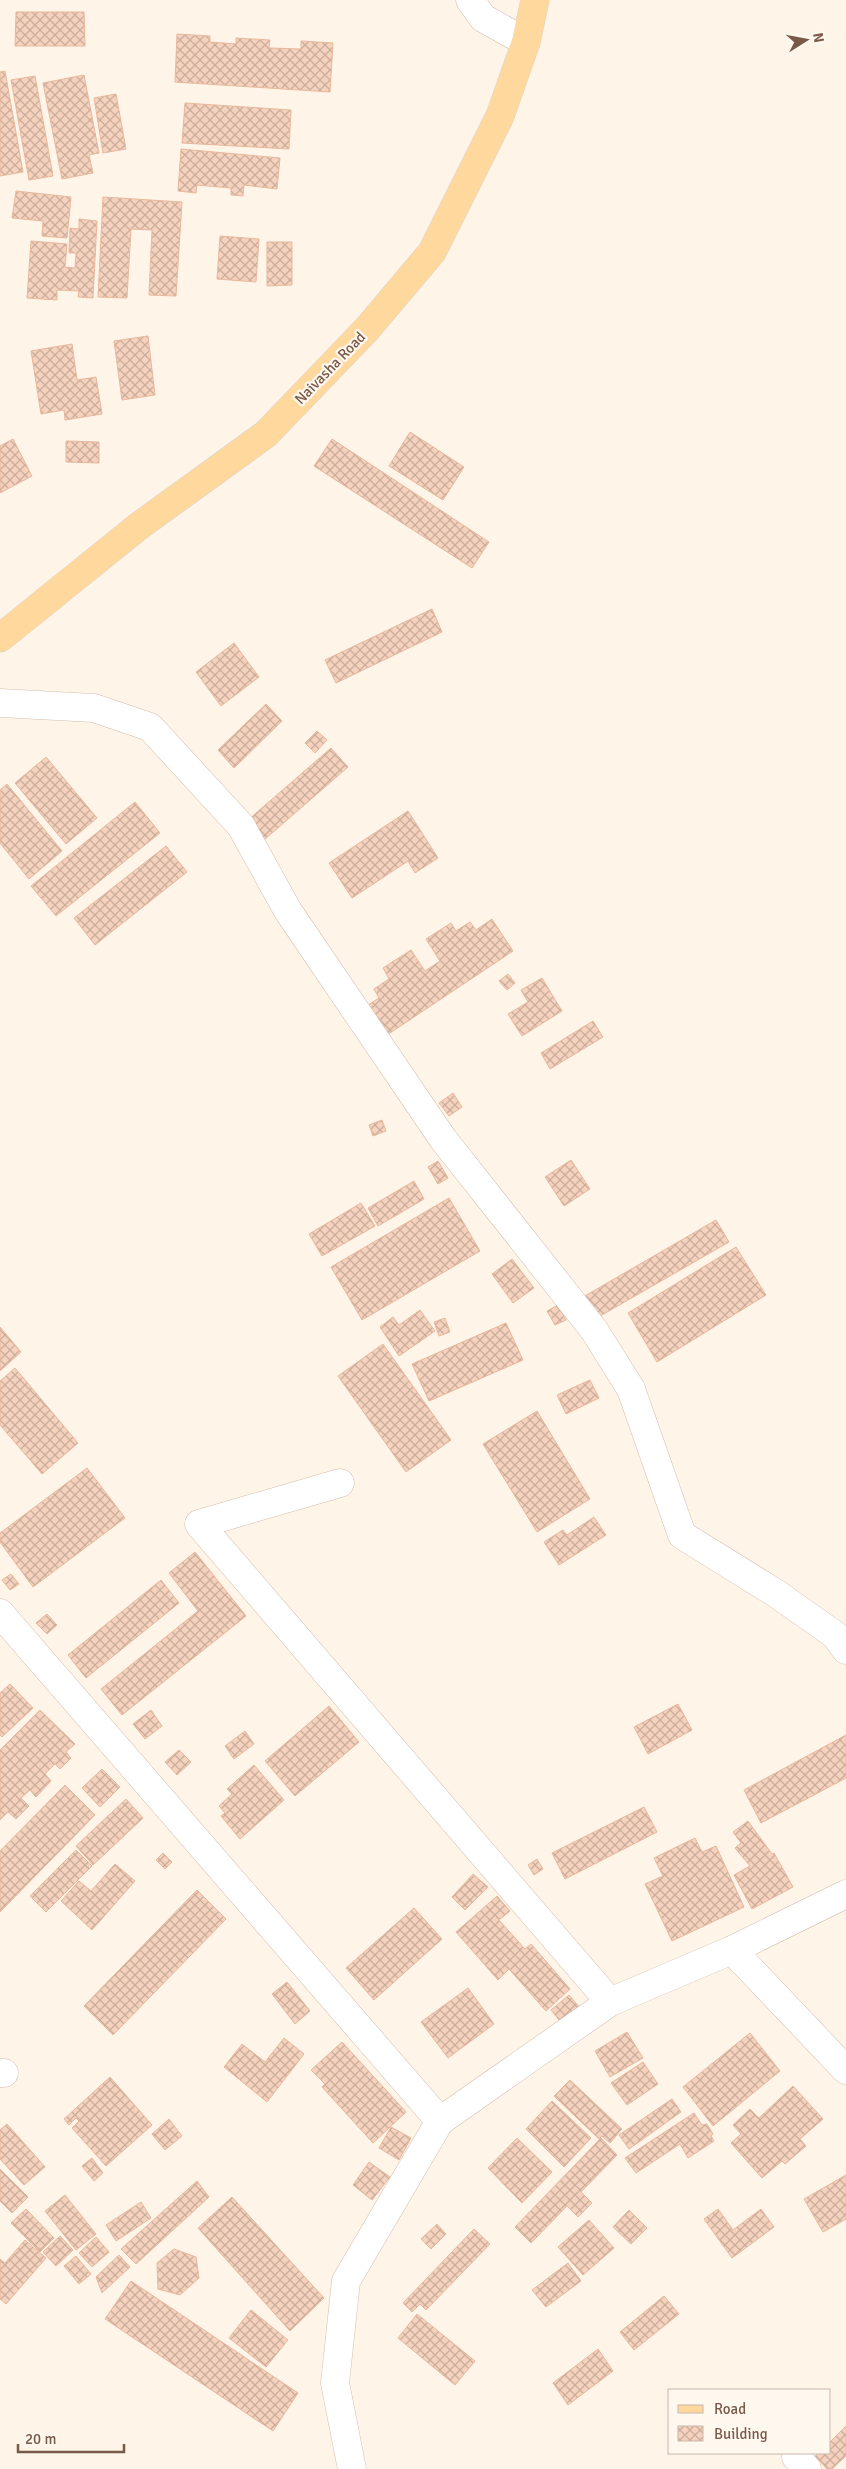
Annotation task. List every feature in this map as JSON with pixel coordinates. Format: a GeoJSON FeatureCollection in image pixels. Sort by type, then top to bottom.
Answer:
{"type":"FeatureCollection","features":[{"type":"Feature","properties":{"kind":"main road","name":"Naivasha Road"},"geometry":{"type":"LineString","coordinates":[[0,638],[139,526],[266,434],[367,329],[432,252],[500,116],[526,42],[535,0]]}},
{"type":"Feature","properties":{"kind":"street"},"geometry":{"type":"LineString","coordinates":[[470,0],[483,18],[526,42]]}},
{"type":"Feature","properties":{"kind":"street"},"geometry":{"type":"LineString","coordinates":[[0,703],[94,708],[150,726],[241,826],[288,911],[443,1139],[550,1278],[594,1330],[631,1389],[682,1535],[777,1594],[835,1635],[846,1650]]}},
{"type":"Feature","properties":{"kind":"street"},"geometry":{"type":"LineString","coordinates":[[340,1483],[199,1524],[610,2002]]}},
{"type":"Feature","properties":{"kind":"street"},"geometry":{"type":"LineString","coordinates":[[0,1613],[440,2121]]}},
{"type":"Feature","properties":{"kind":"street"},"geometry":{"type":"LineString","coordinates":[[352,2469],[335,2383],[346,2281],[440,2121],[610,2002],[732,1950],[846,1894]]}},
{"type":"Feature","properties":{"kind":"street"},"geometry":{"type":"LineString","coordinates":[[732,1950],[846,2070]]}},
{"type":"Feature","properties":{"kind":"building"},"geometry":{"type":"Polygon","coordinates":[[[16,12],[84,12],[85,46],[15,46],[16,12]]]}},
{"type":"Feature","properties":{"kind":"building"},"geometry":{"type":"Polygon","coordinates":[[[177,34],[210,36],[210,42],[236,44],[236,38],[270,40],[269,48],[301,49],[301,41],[333,43],[330,92],[175,82],[177,34]]]}},
{"type":"Feature","properties":{"kind":"building"},"geometry":{"type":"Polygon","coordinates":[[[5,71],[23,172],[0,176],[0,72],[5,71]]]}},
{"type":"Feature","properties":{"kind":"building"},"geometry":{"type":"Polygon","coordinates":[[[84,75],[99,153],[89,155],[93,173],[62,179],[43,83],[84,75]]]}},
{"type":"Feature","properties":{"kind":"building"},"geometry":{"type":"Polygon","coordinates":[[[35,76],[53,176],[29,180],[11,80],[35,76]]]}},
{"type":"Feature","properties":{"kind":"building"},"geometry":{"type":"Polygon","coordinates":[[[116,94],[126,149],[103,153],[94,98],[116,94]]]}},
{"type":"Feature","properties":{"kind":"building"},"geometry":{"type":"Polygon","coordinates":[[[185,103],[291,110],[289,149],[182,143],[185,103]]]}},
{"type":"Feature","properties":{"kind":"building"},"geometry":{"type":"Polygon","coordinates":[[[181,149],[280,158],[277,189],[244,185],[243,196],[231,195],[231,188],[197,185],[196,193],[178,191],[181,149]]]}},
{"type":"Feature","properties":{"kind":"building"},"geometry":{"type":"Polygon","coordinates":[[[16,191],[71,197],[67,238],[42,236],[43,221],[12,218],[16,191]]]}},
{"type":"Feature","properties":{"kind":"building"},"geometry":{"type":"Polygon","coordinates":[[[103,197],[182,202],[176,296],[149,295],[152,230],[131,229],[127,298],[98,297],[103,197]]]}},
{"type":"Feature","properties":{"kind":"building"},"geometry":{"type":"Polygon","coordinates":[[[79,219],[97,221],[93,298],[78,297],[79,291],[57,290],[57,300],[27,298],[31,241],[67,244],[65,267],[75,268],[76,253],[69,253],[70,228],[79,229],[79,219]]]}},
{"type":"Feature","properties":{"kind":"building"},"geometry":{"type":"Polygon","coordinates":[[[220,236],[259,239],[256,282],[217,279],[220,236]]]}},
{"type":"Feature","properties":{"kind":"building"},"geometry":{"type":"Polygon","coordinates":[[[267,242],[292,242],[292,285],[267,286],[267,242]]]}},
{"type":"Feature","properties":{"kind":"building"},"geometry":{"type":"Polygon","coordinates":[[[148,336],[155,395],[122,400],[114,341],[148,336]]]}},
{"type":"Feature","properties":{"kind":"building"},"geometry":{"type":"Polygon","coordinates":[[[72,344],[77,380],[96,377],[102,414],[65,420],[64,410],[41,414],[31,351],[72,344]]]}},
{"type":"Feature","properties":{"kind":"building"},"geometry":{"type":"Polygon","coordinates":[[[410,432],[464,467],[443,500],[389,466],[410,432]]]}},
{"type":"Feature","properties":{"kind":"building"},"geometry":{"type":"Polygon","coordinates":[[[13,439],[32,476],[0,493],[0,446],[13,439]]]}},
{"type":"Feature","properties":{"kind":"building"},"geometry":{"type":"Polygon","coordinates":[[[332,439],[489,542],[472,568],[314,466],[332,439]]]}},
{"type":"Feature","properties":{"kind":"building"},"geometry":{"type":"Polygon","coordinates":[[[66,441],[99,442],[99,463],[66,462],[66,441]]]}},
{"type":"Feature","properties":{"kind":"building"},"geometry":{"type":"Polygon","coordinates":[[[432,609],[442,632],[336,683],[325,660],[432,609]]]}},
{"type":"Feature","properties":{"kind":"building"},"geometry":{"type":"Polygon","coordinates":[[[234,643],[259,677],[221,706],[196,672],[234,643]]]}},
{"type":"Feature","properties":{"kind":"building"},"geometry":{"type":"Polygon","coordinates":[[[266,704],[282,721],[234,768],[218,750],[266,704]]]}},
{"type":"Feature","properties":{"kind":"building"},"geometry":{"type":"Polygon","coordinates":[[[317,731],[327,740],[315,753],[305,743],[317,731]]]}},
{"type":"Feature","properties":{"kind":"building"},"geometry":{"type":"Polygon","coordinates":[[[331,748],[348,767],[264,840],[248,820],[331,748]]]}},
{"type":"Feature","properties":{"kind":"building"},"geometry":{"type":"Polygon","coordinates":[[[46,757],[97,818],[66,844],[15,783],[46,757]]]}},
{"type":"Feature","properties":{"kind":"building"},"geometry":{"type":"Polygon","coordinates":[[[7,784],[62,851],[29,879],[0,843],[0,790],[7,784]]]}},
{"type":"Feature","properties":{"kind":"building"},"geometry":{"type":"Polygon","coordinates":[[[135,802],[160,833],[56,916],[31,886],[135,802]]]}},
{"type":"Feature","properties":{"kind":"building"},"geometry":{"type":"Polygon","coordinates":[[[408,811],[438,858],[415,873],[408,861],[352,898],[329,863],[408,811]]]}},
{"type":"Feature","properties":{"kind":"building"},"geometry":{"type":"Polygon","coordinates":[[[166,846],[187,872],[95,945],[74,918],[166,846]]]}},
{"type":"Feature","properties":{"kind":"building"},"geometry":{"type":"Polygon","coordinates":[[[492,919],[513,951],[387,1035],[368,1005],[379,998],[374,989],[389,979],[383,968],[411,950],[425,971],[440,961],[426,939],[451,923],[456,931],[470,922],[476,930],[492,919]]]}},
{"type":"Feature","properties":{"kind":"building"},"geometry":{"type":"Polygon","coordinates":[[[508,974],[515,983],[507,990],[499,981],[508,974]]]}},
{"type":"Feature","properties":{"kind":"building"},"geometry":{"type":"Polygon","coordinates":[[[542,978],[562,1011],[522,1036],[508,1014],[528,1002],[521,990],[542,978]]]}},
{"type":"Feature","properties":{"kind":"building"},"geometry":{"type":"Polygon","coordinates":[[[593,1021],[603,1037],[550,1069],[541,1053],[593,1021]]]}},
{"type":"Feature","properties":{"kind":"building"},"geometry":{"type":"Polygon","coordinates":[[[453,1093],[462,1107],[449,1116],[439,1103],[453,1093]]]}},
{"type":"Feature","properties":{"kind":"building"},"geometry":{"type":"Polygon","coordinates":[[[382,1120],[386,1131],[373,1136],[369,1125],[382,1120]]]}},
{"type":"Feature","properties":{"kind":"building"},"geometry":{"type":"Polygon","coordinates":[[[571,1160],[590,1189],[564,1206],[545,1177],[571,1160]]]}},
{"type":"Feature","properties":{"kind":"building"},"geometry":{"type":"Polygon","coordinates":[[[438,1161],[448,1178],[438,1184],[428,1167],[438,1161]]]}},
{"type":"Feature","properties":{"kind":"building"},"geometry":{"type":"Polygon","coordinates":[[[414,1181],[424,1199],[378,1226],[368,1208],[414,1181]]]}},
{"type":"Feature","properties":{"kind":"building"},"geometry":{"type":"Polygon","coordinates":[[[449,1198],[480,1251],[362,1320],[331,1267],[449,1198]]]}},
{"type":"Feature","properties":{"kind":"building"},"geometry":{"type":"Polygon","coordinates":[[[361,1203],[375,1226],[322,1256],[309,1234],[361,1203]]]}},
{"type":"Feature","properties":{"kind":"building"},"geometry":{"type":"Polygon","coordinates":[[[716,1220],[729,1242],[595,1319],[583,1297],[716,1220]]]}},
{"type":"Feature","properties":{"kind":"building"},"geometry":{"type":"Polygon","coordinates":[[[736,1247],[766,1295],[657,1362],[628,1313],[736,1247]]]}},
{"type":"Feature","properties":{"kind":"building"},"geometry":{"type":"Polygon","coordinates":[[[512,1259],[534,1288],[513,1303],[492,1274],[512,1259]]]}},
{"type":"Feature","properties":{"kind":"building"},"geometry":{"type":"Polygon","coordinates":[[[558,1305],[566,1320],[555,1325],[547,1311],[558,1305]]]}},
{"type":"Feature","properties":{"kind":"building"},"geometry":{"type":"Polygon","coordinates":[[[420,1310],[435,1331],[399,1356],[380,1327],[393,1317],[399,1325],[420,1310]]]}},
{"type":"Feature","properties":{"kind":"building"},"geometry":{"type":"Polygon","coordinates":[[[445,1318],[450,1332],[439,1336],[434,1322],[445,1318]]]}},
{"type":"Feature","properties":{"kind":"building"},"geometry":{"type":"Polygon","coordinates":[[[506,1323],[523,1360],[429,1401],[412,1364],[506,1323]]]}},
{"type":"Feature","properties":{"kind":"building"},"geometry":{"type":"Polygon","coordinates":[[[0,1327],[21,1352],[0,1371],[0,1327]]]}},
{"type":"Feature","properties":{"kind":"building"},"geometry":{"type":"Polygon","coordinates":[[[383,1344],[451,1440],[406,1472],[338,1376],[383,1344]]]}},
{"type":"Feature","properties":{"kind":"building"},"geometry":{"type":"Polygon","coordinates":[[[15,1368],[78,1443],[42,1474],[0,1425],[0,1381],[15,1368]]]}},
{"type":"Feature","properties":{"kind":"building"},"geometry":{"type":"Polygon","coordinates":[[[590,1380],[599,1398],[566,1414],[557,1395],[590,1380]]]}},
{"type":"Feature","properties":{"kind":"building"},"geometry":{"type":"Polygon","coordinates":[[[537,1411],[590,1499],[537,1532],[483,1444],[537,1411]]]}},
{"type":"Feature","properties":{"kind":"building"},"geometry":{"type":"Polygon","coordinates":[[[87,1468],[125,1518],[33,1587],[0,1542],[0,1533],[87,1468]]]}},
{"type":"Feature","properties":{"kind":"building"},"geometry":{"type":"Polygon","coordinates":[[[594,1517],[606,1535],[559,1565],[544,1542],[563,1530],[567,1535],[594,1517]]]}},
{"type":"Feature","properties":{"kind":"building"},"geometry":{"type":"Polygon","coordinates":[[[195,1552],[246,1616],[122,1715],[101,1689],[198,1611],[169,1573],[195,1552]]]}},
{"type":"Feature","properties":{"kind":"building"},"geometry":{"type":"Polygon","coordinates":[[[11,1574],[19,1584],[10,1590],[2,1580],[11,1574]]]}},
{"type":"Feature","properties":{"kind":"building"},"geometry":{"type":"Polygon","coordinates":[[[161,1580],[179,1603],[86,1678],[68,1655],[161,1580]]]}},
{"type":"Feature","properties":{"kind":"building"},"geometry":{"type":"Polygon","coordinates":[[[47,1614],[57,1625],[47,1634],[36,1623],[47,1614]]]}},
{"type":"Feature","properties":{"kind":"building"},"geometry":{"type":"Polygon","coordinates":[[[10,1684],[33,1708],[2,1737],[0,1735],[0,1693],[10,1684]]]}},
{"type":"Feature","properties":{"kind":"building"},"geometry":{"type":"Polygon","coordinates":[[[678,1704],[692,1730],[648,1754],[634,1727],[678,1704]]]}},
{"type":"Feature","properties":{"kind":"building"},"geometry":{"type":"Polygon","coordinates":[[[329,1706],[359,1742],[295,1796],[265,1761],[329,1706]]]}},
{"type":"Feature","properties":{"kind":"building"},"geometry":{"type":"Polygon","coordinates":[[[40,1710],[75,1744],[66,1752],[71,1758],[60,1769],[55,1764],[45,1774],[51,1781],[36,1797],[30,1790],[21,1798],[29,1806],[16,1819],[8,1812],[0,1820],[0,1750],[40,1710]]]}},
{"type":"Feature","properties":{"kind":"building"},"geometry":{"type":"Polygon","coordinates":[[[151,1710],[162,1726],[145,1739],[133,1724],[151,1710]]]}},
{"type":"Feature","properties":{"kind":"building"},"geometry":{"type":"Polygon","coordinates":[[[245,1731],[254,1744],[234,1759],[225,1746],[245,1731]]]}},
{"type":"Feature","properties":{"kind":"building"},"geometry":{"type":"Polygon","coordinates":[[[846,1735],[846,1778],[761,1823],[744,1790],[846,1735]]]}},
{"type":"Feature","properties":{"kind":"building"},"geometry":{"type":"Polygon","coordinates":[[[179,1750],[191,1762],[177,1775],[165,1762],[179,1750]]]}},
{"type":"Feature","properties":{"kind":"building"},"geometry":{"type":"Polygon","coordinates":[[[254,1765],[284,1800],[240,1839],[221,1816],[225,1813],[219,1806],[232,1794],[227,1789],[254,1765]]]}},
{"type":"Feature","properties":{"kind":"building"},"geometry":{"type":"Polygon","coordinates":[[[102,1769],[120,1787],[100,1807],[82,1788],[102,1769]]]}},
{"type":"Feature","properties":{"kind":"building"},"geometry":{"type":"Polygon","coordinates":[[[65,1785],[95,1815],[0,1912],[0,1851],[65,1785]]]}},
{"type":"Feature","properties":{"kind":"building"},"geometry":{"type":"Polygon","coordinates":[[[126,1799],[143,1818],[93,1865],[76,1846],[126,1799]]]}},
{"type":"Feature","properties":{"kind":"building"},"geometry":{"type":"Polygon","coordinates":[[[644,1807],[657,1832],[565,1879],[552,1853],[644,1807]]]}},
{"type":"Feature","properties":{"kind":"building"},"geometry":{"type":"Polygon","coordinates":[[[748,1821],[772,1854],[774,1853],[793,1887],[752,1909],[734,1875],[750,1866],[735,1848],[741,1843],[733,1832],[748,1821]]]}},
{"type":"Feature","properties":{"kind":"building"},"geometry":{"type":"Polygon","coordinates":[[[695,1838],[702,1852],[716,1846],[744,1907],[672,1941],[645,1884],[663,1876],[654,1858],[695,1838]]]}},
{"type":"Feature","properties":{"kind":"building"},"geometry":{"type":"Polygon","coordinates":[[[76,1850],[92,1866],[46,1912],[30,1896],[76,1850]]]}},
{"type":"Feature","properties":{"kind":"building"},"geometry":{"type":"Polygon","coordinates":[[[163,1853],[172,1862],[165,1869],[156,1860],[163,1853]]]}},
{"type":"Feature","properties":{"kind":"building"},"geometry":{"type":"Polygon","coordinates":[[[537,1859],[543,1869],[534,1875],[528,1865],[537,1859]]]}},
{"type":"Feature","properties":{"kind":"building"},"geometry":{"type":"Polygon","coordinates":[[[115,1864],[135,1881],[92,1930],[61,1901],[79,1881],[91,1891],[115,1864]]]}},
{"type":"Feature","properties":{"kind":"building"},"geometry":{"type":"Polygon","coordinates":[[[473,1874],[488,1887],[465,1910],[452,1897],[473,1874]]]}},
{"type":"Feature","properties":{"kind":"building"},"geometry":{"type":"Polygon","coordinates":[[[197,1890],[226,1919],[113,2035],[84,2006],[197,1890]]]}},
{"type":"Feature","properties":{"kind":"building"},"geometry":{"type":"Polygon","coordinates":[[[497,1896],[510,1911],[499,1920],[525,1949],[531,1944],[570,1989],[546,2011],[509,1969],[498,1980],[456,1932],[497,1896]]]}},
{"type":"Feature","properties":{"kind":"building"},"geometry":{"type":"Polygon","coordinates":[[[414,1908],[442,1939],[374,2000],[346,1968],[414,1908]]]}},
{"type":"Feature","properties":{"kind":"building"},"geometry":{"type":"Polygon","coordinates":[[[287,1982],[310,2011],[295,2024],[272,1994],[287,1982]]]}},
{"type":"Feature","properties":{"kind":"building"},"geometry":{"type":"Polygon","coordinates":[[[468,1988],[494,2024],[448,2058],[421,2022],[468,1988]]]}},
{"type":"Feature","properties":{"kind":"building"},"geometry":{"type":"Polygon","coordinates":[[[569,1995],[581,2009],[563,2025],[551,2010],[569,1995]]]}},
{"type":"Feature","properties":{"kind":"building"},"geometry":{"type":"Polygon","coordinates":[[[627,2032],[643,2058],[610,2077],[595,2051],[627,2032]]]}},
{"type":"Feature","properties":{"kind":"building"},"geometry":{"type":"Polygon","coordinates":[[[750,2033],[780,2071],[713,2126],[683,2087],[750,2033]]]}},
{"type":"Feature","properties":{"kind":"building"},"geometry":{"type":"Polygon","coordinates":[[[284,2038],[304,2054],[267,2102],[224,2067],[242,2044],[265,2062],[284,2038]]]}},
{"type":"Feature","properties":{"kind":"building"},"geometry":{"type":"Polygon","coordinates":[[[342,2042],[406,2112],[373,2143],[322,2087],[325,2084],[311,2070],[342,2042]]]}},
{"type":"Feature","properties":{"kind":"building"},"geometry":{"type":"Polygon","coordinates":[[[643,2062],[658,2084],[627,2105],[611,2083],[643,2062]]]}},
{"type":"Feature","properties":{"kind":"building"},"geometry":{"type":"Polygon","coordinates":[[[110,2077],[152,2125],[106,2166],[72,2128],[79,2121],[76,2118],[69,2125],[64,2119],[110,2077]]]}},
{"type":"Feature","properties":{"kind":"building"},"geometry":{"type":"Polygon","coordinates":[[[570,2080],[622,2129],[610,2143],[602,2136],[599,2139],[554,2096],[570,2080]]]}},
{"type":"Feature","properties":{"kind":"building"},"geometry":{"type":"Polygon","coordinates":[[[793,2086],[823,2119],[800,2139],[806,2146],[785,2164],[782,2161],[762,2178],[731,2143],[741,2134],[733,2125],[750,2109],[759,2118],[793,2086]]]}},
{"type":"Feature","properties":{"kind":"building"},"geometry":{"type":"Polygon","coordinates":[[[672,2099],[681,2112],[629,2149],[619,2135],[672,2099]]]}},
{"type":"Feature","properties":{"kind":"building"},"geometry":{"type":"Polygon","coordinates":[[[552,2101],[591,2138],[564,2167],[526,2129],[552,2101]]]}},
{"type":"Feature","properties":{"kind":"building"},"geometry":{"type":"Polygon","coordinates":[[[694,2113],[702,2125],[707,2124],[713,2134],[711,2136],[714,2141],[688,2158],[680,2144],[636,2173],[625,2158],[694,2113]]]}},
{"type":"Feature","properties":{"kind":"building"},"geometry":{"type":"Polygon","coordinates":[[[169,2119],[182,2136],[165,2150],[152,2134],[169,2119]]]}},
{"type":"Feature","properties":{"kind":"building"},"geometry":{"type":"Polygon","coordinates":[[[7,2124],[45,2167],[24,2185],[0,2159],[0,2130],[7,2124]]]}},
{"type":"Feature","properties":{"kind":"building"},"geometry":{"type":"Polygon","coordinates":[[[391,2127],[411,2138],[399,2160],[379,2148],[391,2127]]]}},
{"type":"Feature","properties":{"kind":"building"},"geometry":{"type":"Polygon","coordinates":[[[517,2138],[552,2172],[522,2203],[488,2168],[517,2138]]]}},
{"type":"Feature","properties":{"kind":"building"},"geometry":{"type":"Polygon","coordinates":[[[601,2138],[617,2155],[581,2192],[592,2203],[578,2217],[567,2206],[531,2243],[515,2227],[601,2138]]]}},
{"type":"Feature","properties":{"kind":"building"},"geometry":{"type":"Polygon","coordinates":[[[92,2158],[103,2173],[94,2181],[82,2166],[92,2158]]]}},
{"type":"Feature","properties":{"kind":"building"},"geometry":{"type":"Polygon","coordinates":[[[369,2162],[390,2177],[372,2200],[353,2185],[369,2162]]]}},
{"type":"Feature","properties":{"kind":"building"},"geometry":{"type":"Polygon","coordinates":[[[0,2169],[28,2197],[12,2213],[0,2201],[0,2169]]]}},
{"type":"Feature","properties":{"kind":"building"},"geometry":{"type":"Polygon","coordinates":[[[846,2175],[846,2219],[823,2232],[804,2199],[846,2175]]]}},
{"type":"Feature","properties":{"kind":"building"},"geometry":{"type":"Polygon","coordinates":[[[197,2181],[209,2197],[136,2264],[121,2249],[197,2181]]]}},
{"type":"Feature","properties":{"kind":"building"},"geometry":{"type":"Polygon","coordinates":[[[65,2195],[96,2234],[76,2250],[45,2211],[65,2195]]]}},
{"type":"Feature","properties":{"kind":"building"},"geometry":{"type":"Polygon","coordinates":[[[232,2197],[324,2298],[290,2331],[198,2228],[232,2197]]]}},
{"type":"Feature","properties":{"kind":"building"},"geometry":{"type":"Polygon","coordinates":[[[141,2202],[151,2218],[116,2241],[106,2225],[141,2202]]]}},
{"type":"Feature","properties":{"kind":"building"},"geometry":{"type":"Polygon","coordinates":[[[26,2209],[54,2238],[40,2252],[11,2223],[26,2209]]]}},
{"type":"Feature","properties":{"kind":"building"},"geometry":{"type":"Polygon","coordinates":[[[718,2209],[733,2230],[761,2209],[774,2227],[732,2258],[704,2219],[718,2209]]]}},
{"type":"Feature","properties":{"kind":"building"},"geometry":{"type":"Polygon","coordinates":[[[629,2210],[647,2228],[631,2244],[613,2227],[629,2210]]]}},
{"type":"Feature","properties":{"kind":"building"},"geometry":{"type":"Polygon","coordinates":[[[589,2220],[614,2248],[583,2275],[558,2247],[589,2220]]]}},
{"type":"Feature","properties":{"kind":"building"},"geometry":{"type":"Polygon","coordinates":[[[437,2224],[446,2234],[431,2249],[421,2239],[437,2224]]]}},
{"type":"Feature","properties":{"kind":"building"},"geometry":{"type":"Polygon","coordinates":[[[474,2229],[490,2244],[426,2310],[420,2304],[412,2312],[403,2303],[474,2229]]]}},
{"type":"Feature","properties":{"kind":"building"},"geometry":{"type":"Polygon","coordinates":[[[60,2236],[73,2250],[56,2266],[43,2252],[60,2236]]]}},
{"type":"Feature","properties":{"kind":"building"},"geometry":{"type":"Polygon","coordinates":[[[96,2237],[109,2252],[92,2267],[79,2253],[96,2237]]]}},
{"type":"Feature","properties":{"kind":"building"},"geometry":{"type":"Polygon","coordinates":[[[25,2240],[46,2258],[6,2304],[0,2299],[0,2259],[5,2263],[25,2240]]]}},
{"type":"Feature","properties":{"kind":"building"},"geometry":{"type":"Polygon","coordinates":[[[174,2249],[196,2257],[199,2278],[180,2295],[158,2289],[157,2263],[174,2249]]]}},
{"type":"Feature","properties":{"kind":"building"},"geometry":{"type":"Polygon","coordinates":[[[119,2255],[130,2267],[102,2293],[96,2277],[119,2255]]]}},
{"type":"Feature","properties":{"kind":"building"},"geometry":{"type":"Polygon","coordinates":[[[76,2256],[91,2274],[79,2284],[64,2266],[76,2256]]]}},
{"type":"Feature","properties":{"kind":"building"},"geometry":{"type":"Polygon","coordinates":[[[568,2263],[581,2281],[546,2307],[532,2290],[568,2263]]]}},
{"type":"Feature","properties":{"kind":"building"},"geometry":{"type":"Polygon","coordinates":[[[131,2281],[298,2393],[273,2431],[105,2319],[131,2281]]]}},
{"type":"Feature","properties":{"kind":"building"},"geometry":{"type":"Polygon","coordinates":[[[664,2296],[679,2314],[634,2350],[620,2332],[664,2296]]]}},
{"type":"Feature","properties":{"kind":"building"},"geometry":{"type":"Polygon","coordinates":[[[251,2310],[288,2340],[266,2367],[229,2338],[251,2310]]]}},
{"type":"Feature","properties":{"kind":"building"},"geometry":{"type":"Polygon","coordinates":[[[417,2314],[475,2361],[455,2385],[398,2338],[417,2314]]]}},
{"type":"Feature","properties":{"kind":"building"},"geometry":{"type":"Polygon","coordinates":[[[598,2349],[613,2371],[568,2405],[553,2383],[598,2349]]]}},
{"type":"Feature","properties":{"kind":"building"},"geometry":{"type":"Polygon","coordinates":[[[846,2426],[846,2456],[832,2469],[827,2469],[815,2456],[818,2454],[831,2454],[831,2441],[846,2426]]]}}]}
